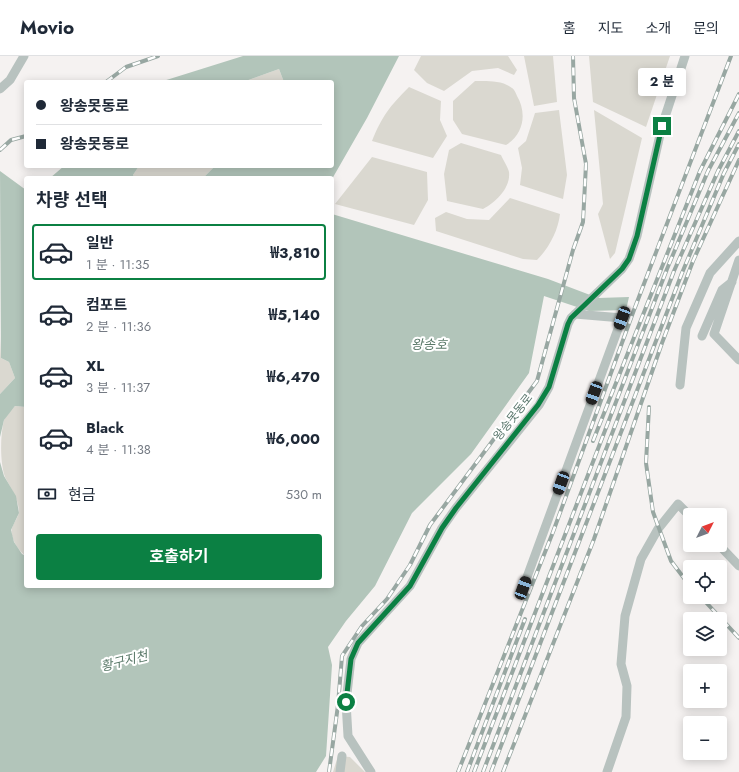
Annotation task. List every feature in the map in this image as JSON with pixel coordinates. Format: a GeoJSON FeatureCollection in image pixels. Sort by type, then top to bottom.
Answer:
{"type":"FeatureCollection","features":[{"type":"Feature","properties":{"kind":"street"},"geometry":{"type":"LineString","coordinates":[[0,89],[10,80],[24,56]]}},
{"type":"Feature","properties":{"kind":"street","name":"왕송못동로"},"geometry":{"type":"LineString","coordinates":[[371,772],[348,736],[346,702],[351,659],[356,648],[370,630],[410,586],[442,528],[456,508],[538,405],[549,387],[568,324],[598,290],[622,269],[629,259],[637,236],[662,126],[685,56]]}},
{"type":"Feature","properties":{"kind":"street"},"geometry":{"type":"LineString","coordinates":[[680,385],[686,328],[710,273],[739,241]]}},
{"type":"Feature","properties":{"kind":"street"},"geometry":{"type":"LineString","coordinates":[[739,260],[734,280],[714,334],[739,360]]}},
{"type":"Feature","properties":{"kind":"street"},"geometry":{"type":"LineString","coordinates":[[702,336],[722,290],[734,280]]}},
{"type":"Feature","properties":{"kind":"street"},"geometry":{"type":"LineString","coordinates":[[523,588],[624,317],[577,312]]}},
{"type":"Feature","properties":{"kind":"street"},"geometry":{"type":"LineString","coordinates":[[607,772],[626,717],[627,686],[621,664],[626,616],[641,559],[658,529],[678,504],[683,509]]}},
{"type":"Feature","properties":{"kind":"street"},"geometry":{"type":"LineString","coordinates":[[725,552],[739,566]]}},
{"type":"Feature","properties":{"kind":"street"},"geometry":{"type":"LineString","coordinates":[[340,772],[342,756]]}},
{"type":"Feature","properties":{"kind":"shaded area"},"geometry":{"type":"Polygon","coordinates":[[[421,56],[508,56],[517,70],[514,75],[498,68],[472,71],[444,91],[427,83],[414,70],[421,56]]]}},
{"type":"Feature","properties":{"kind":"shaded area"},"geometry":{"type":"Polygon","coordinates":[[[524,56],[553,56],[557,102],[534,106],[524,56]]]}},
{"type":"Feature","properties":{"kind":"shaded area"},"geometry":{"type":"Polygon","coordinates":[[[589,56],[670,56],[646,127],[593,102],[589,56]]]}},
{"type":"Feature","properties":{"kind":"shaded area"},"geometry":{"type":"Polygon","coordinates":[[[279,69],[283,80],[249,80],[279,69]]]}},
{"type":"Feature","properties":{"kind":"shaded area"},"geometry":{"type":"Polygon","coordinates":[[[475,81],[494,82],[508,85],[516,92],[522,109],[522,123],[517,135],[506,145],[462,134],[453,120],[453,101],[475,81]]]}},
{"type":"Feature","properties":{"kind":"shaded area"},"geometry":{"type":"Polygon","coordinates":[[[409,87],[441,101],[440,120],[447,136],[433,158],[372,141],[387,112],[409,87]]]}},
{"type":"Feature","properties":{"kind":"shaded area"},"geometry":{"type":"Polygon","coordinates":[[[559,110],[567,175],[563,199],[520,185],[522,168],[518,148],[526,141],[535,113],[559,110]]]}},
{"type":"Feature","properties":{"kind":"shaded area"},"geometry":{"type":"Polygon","coordinates":[[[594,110],[642,138],[615,253],[610,259],[598,214],[603,204],[594,110]]]}},
{"type":"Feature","properties":{"kind":"shaded area"},"geometry":{"type":"Polygon","coordinates":[[[461,143],[501,155],[509,172],[509,178],[505,189],[497,199],[483,209],[447,201],[444,174],[449,150],[461,143]]]}},
{"type":"Feature","properties":{"kind":"shaded area"},"geometry":{"type":"Polygon","coordinates":[[[372,157],[427,172],[428,200],[414,225],[335,204],[372,157]]]}},
{"type":"Feature","properties":{"kind":"shaded area"},"geometry":{"type":"Polygon","coordinates":[[[138,168],[213,168],[205,176],[133,175],[138,168]]]}},
{"type":"Feature","properties":{"kind":"shaded area"},"geometry":{"type":"Polygon","coordinates":[[[510,198],[560,214],[552,239],[537,260],[523,259],[436,231],[435,218],[446,212],[467,219],[489,220],[510,198]]]}},
{"type":"Feature","properties":{"kind":"shaded area"},"geometry":{"type":"Polygon","coordinates":[[[0,337],[1,358],[9,362],[15,378],[0,394],[0,337]]]}},
{"type":"Feature","properties":{"kind":"shaded area"},"geometry":{"type":"Polygon","coordinates":[[[15,406],[24,407],[24,555],[13,540],[11,532],[19,511],[16,498],[3,471],[1,457],[4,420],[15,406]]]}},
{"type":"Feature","properties":{"kind":"shaded area"},"geometry":{"type":"Polygon","coordinates":[[[338,756],[350,757],[365,772],[333,772],[338,756]]]}},
{"type":"Feature","properties":{"kind":"water"},"geometry":{"type":"Polygon","coordinates":[[[243,56],[399,56],[367,118],[334,176],[205,176],[213,168],[334,168],[334,80],[283,80],[279,69],[249,80],[166,80],[243,56]]]}},
{"type":"Feature","properties":{"kind":"water"},"geometry":{"type":"Polygon","coordinates":[[[62,168],[138,168],[134,176],[52,176],[62,168]]]}},
{"type":"Feature","properties":{"kind":"water"},"geometry":{"type":"Polygon","coordinates":[[[0,171],[24,189],[24,407],[15,406],[4,420],[0,437],[0,394],[15,378],[9,362],[1,358],[0,171]]]}},
{"type":"Feature","properties":{"kind":"water","name":"왕송호"},"geometry":{"type":"Polygon","coordinates":[[[334,215],[548,279],[598,298],[629,297],[626,310],[589,311],[544,296],[529,373],[471,454],[412,513],[375,586],[346,621],[328,647],[332,665],[326,756],[316,772],[0,772],[0,462],[4,476],[16,496],[19,513],[11,530],[14,542],[24,555],[24,588],[334,588],[334,215]]]}},
{"type":"Feature","properties":{"kind":"railway"},"geometry":{"type":"LineString","coordinates":[[109,80],[126,67],[158,56]]}},
{"type":"Feature","properties":{"kind":"railway"},"geometry":{"type":"LineString","coordinates":[[329,772],[338,705],[342,656],[362,626],[387,599],[410,565],[430,525],[537,381],[573,250],[583,222],[586,164],[574,98],[573,56]]}},
{"type":"Feature","properties":{"kind":"railway"},"geometry":{"type":"LineString","coordinates":[[458,772],[553,532],[634,310],[731,56]]}},
{"type":"Feature","properties":{"kind":"railway"},"geometry":{"type":"LineString","coordinates":[[593,441],[700,171],[739,94]]}},
{"type":"Feature","properties":{"kind":"railway"},"geometry":{"type":"LineString","coordinates":[[474,772],[667,269],[708,171],[739,113]]}},
{"type":"Feature","properties":{"kind":"railway"},"geometry":{"type":"LineString","coordinates":[[483,772],[674,271],[718,171],[739,131]]}},
{"type":"Feature","properties":{"kind":"railway"},"geometry":{"type":"LineString","coordinates":[[0,150],[11,140],[24,137]]}},
{"type":"Feature","properties":{"kind":"railway"},"geometry":{"type":"LineString","coordinates":[[491,772],[682,273],[724,173],[739,144]]}},
{"type":"Feature","properties":{"kind":"railway"},"geometry":{"type":"LineString","coordinates":[[503,772],[594,539],[662,343],[693,261],[739,160]]}},
{"type":"Feature","properties":{"kind":"railway"},"geometry":{"type":"LineString","coordinates":[[649,407],[646,463],[653,512],[671,561],[683,577]]}},
{"type":"Feature","properties":{"kind":"railway"},"geometry":{"type":"LineString","coordinates":[[707,604],[739,638]]}},
{"type":"Feature","properties":{"kind":"railway"},"geometry":{"type":"LineString","coordinates":[[467,772],[525,619]]}},
{"type":"Feature","properties":{"kind":"route"},"geometry":{"type":"LineString","coordinates":[[346,702],[351,659],[358,643],[410,586],[442,528],[456,508],[538,405],[549,387],[571,318],[598,290],[622,269],[629,259],[637,236],[646,188],[662,126]]}},
{"type":"Feature","properties":{"kind":"water label","name":"황구지천"},"geometry":{"type":"Point","coordinates":[124,661]}}]}
